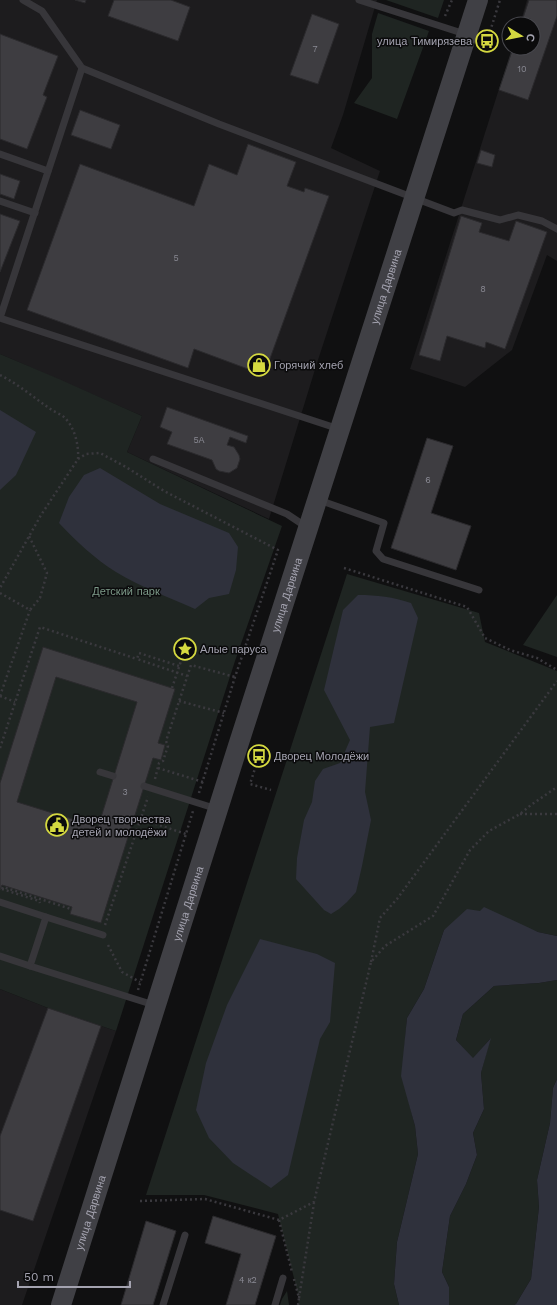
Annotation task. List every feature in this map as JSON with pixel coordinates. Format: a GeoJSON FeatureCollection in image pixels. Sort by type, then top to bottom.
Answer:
{"type":"FeatureCollection","features":[{"type":"Feature","properties":{"kind":"main road","name":"улица Дарвина"},"geometry":{"type":"LineString","coordinates":[[61,1305],[308,528],[478,0]]}},
{"type":"Feature","properties":{"kind":"lane"},"geometry":{"type":"LineString","coordinates":[[23,0],[42,11],[82,68],[219,124],[454,213],[462,210],[500,220],[518,215],[542,221],[557,229]]}},
{"type":"Feature","properties":{"kind":"lane"},"geometry":{"type":"LineString","coordinates":[[360,0],[467,35]]}},
{"type":"Feature","properties":{"kind":"lane"},"geometry":{"type":"LineString","coordinates":[[82,68],[0,318],[340,429]]}},
{"type":"Feature","properties":{"kind":"lane"},"geometry":{"type":"LineString","coordinates":[[0,154],[48,171]]}},
{"type":"Feature","properties":{"kind":"lane"},"geometry":{"type":"LineString","coordinates":[[0,200],[35,213]]}},
{"type":"Feature","properties":{"kind":"lane"},"geometry":{"type":"LineString","coordinates":[[153,459],[287,514],[308,528]]}},
{"type":"Feature","properties":{"kind":"lane"},"geometry":{"type":"LineString","coordinates":[[317,500],[384,523],[376,551],[383,560],[479,590]]}},
{"type":"Feature","properties":{"kind":"lane"},"geometry":{"type":"LineString","coordinates":[[100,772],[113,776]]}},
{"type":"Feature","properties":{"kind":"lane"},"geometry":{"type":"LineString","coordinates":[[144,786],[218,810]]}},
{"type":"Feature","properties":{"kind":"lane"},"geometry":{"type":"LineString","coordinates":[[0,902],[103,935]]}},
{"type":"Feature","properties":{"kind":"lane"},"geometry":{"type":"LineString","coordinates":[[30,966],[46,917]]}},
{"type":"Feature","properties":{"kind":"lane"},"geometry":{"type":"LineString","coordinates":[[0,956],[156,1006]]}},
{"type":"Feature","properties":{"kind":"lane"},"geometry":{"type":"LineString","coordinates":[[163,1305],[185,1235]]}},
{"type":"Feature","properties":{"kind":"lane"},"geometry":{"type":"LineString","coordinates":[[274,1305],[283,1278]]}},
{"type":"Feature","properties":{"kind":"path"},"geometry":{"type":"LineString","coordinates":[[441,26],[452,0]]}},
{"type":"Feature","properties":{"kind":"path"},"geometry":{"type":"LineString","coordinates":[[487,41],[500,0]]}},
{"type":"Feature","properties":{"kind":"path"},"geometry":{"type":"LineString","coordinates":[[0,376],[11,381],[65,418],[77,438],[79,452],[78,459]]}},
{"type":"Feature","properties":{"kind":"path"},"geometry":{"type":"LineString","coordinates":[[0,588],[41,515],[78,459],[86,454],[100,453],[126,467],[164,491],[278,550],[235,677],[135,999]]}},
{"type":"Feature","properties":{"kind":"path"},"geometry":{"type":"LineString","coordinates":[[15,702],[0,696],[30,610],[40,598],[47,573],[29,536]]}},
{"type":"Feature","properties":{"kind":"path"},"geometry":{"type":"LineString","coordinates":[[344,568],[467,606],[485,638],[510,650],[537,658],[557,670]]}},
{"type":"Feature","properties":{"kind":"path"},"geometry":{"type":"LineString","coordinates":[[0,594],[30,610]]}},
{"type":"Feature","properties":{"kind":"path"},"geometry":{"type":"LineString","coordinates":[[0,748],[40,627],[187,676]]}},
{"type":"Feature","properties":{"kind":"path"},"geometry":{"type":"LineString","coordinates":[[172,688],[185,649]]}},
{"type":"Feature","properties":{"kind":"path"},"geometry":{"type":"LineString","coordinates":[[137,659],[139,653],[179,666]]}},
{"type":"Feature","properties":{"kind":"path"},"geometry":{"type":"LineString","coordinates":[[298,1305],[314,1202],[380,918],[397,899],[557,681]]}},
{"type":"Feature","properties":{"kind":"path"},"geometry":{"type":"LineString","coordinates":[[179,701],[224,713]]}},
{"type":"Feature","properties":{"kind":"path"},"geometry":{"type":"LineString","coordinates":[[258,756],[250,784],[271,790]]}},
{"type":"Feature","properties":{"kind":"path"},"geometry":{"type":"LineString","coordinates":[[158,768],[203,782]]}},
{"type":"Feature","properties":{"kind":"path"},"geometry":{"type":"LineString","coordinates":[[371,962],[385,946],[433,916],[470,850],[490,831],[520,814],[557,787]]}},
{"type":"Feature","properties":{"kind":"path"},"geometry":{"type":"LineString","coordinates":[[520,814],[557,814]]}},
{"type":"Feature","properties":{"kind":"path"},"geometry":{"type":"LineString","coordinates":[[141,819],[186,834]]}},
{"type":"Feature","properties":{"kind":"path"},"geometry":{"type":"LineString","coordinates":[[39,901],[2,889],[2,887],[71,909]]}},
{"type":"Feature","properties":{"kind":"path"},"geometry":{"type":"LineString","coordinates":[[103,935],[122,972],[140,982]]}},
{"type":"Feature","properties":{"kind":"path"},"geometry":{"type":"LineString","coordinates":[[140,1201],[205,1199],[279,1220],[314,1202]]}},
{"type":"Feature","properties":{"kind":"path"},"geometry":{"type":"LineString","coordinates":[[279,1220],[299,1298]]}},
{"type":"Feature","properties":{"kind":"shaded area"},"geometry":{"type":"Polygon","coordinates":[[[0,0],[377,0],[343,115],[331,148],[380,171],[317,363],[269,519],[127,452],[142,416],[0,354],[0,0]]]}},
{"type":"Feature","properties":{"kind":"shaded area"},"geometry":{"type":"Polygon","coordinates":[[[527,0],[557,0],[557,261],[547,255],[512,350],[465,387],[410,369],[509,56],[541,56],[541,16],[522,16],[527,0]]]}},
{"type":"Feature","properties":{"kind":"shaded area"},"geometry":{"type":"Polygon","coordinates":[[[0,410],[36,432],[16,475],[0,490],[0,410]]]}},
{"type":"Feature","properties":{"kind":"shaded area"},"geometry":{"type":"Polygon","coordinates":[[[100,468],[160,504],[229,533],[238,547],[236,570],[229,594],[209,598],[195,609],[145,587],[116,572],[93,556],[72,536],[59,523],[69,497],[84,475],[100,468]]]}},
{"type":"Feature","properties":{"kind":"shaded area"},"geometry":{"type":"Polygon","coordinates":[[[358,595],[372,595],[398,599],[411,603],[418,618],[394,723],[370,727],[365,792],[371,820],[356,892],[347,902],[331,914],[324,910],[296,879],[297,858],[304,820],[312,802],[315,781],[323,769],[340,763],[350,740],[324,690],[343,610],[358,595]]]}},
{"type":"Feature","properties":{"kind":"shaded area"},"geometry":{"type":"Polygon","coordinates":[[[484,907],[538,932],[557,936],[557,980],[539,983],[494,986],[463,1014],[456,1040],[473,1058],[491,1038],[481,1073],[484,1109],[473,1133],[477,1155],[466,1184],[450,1216],[442,1272],[449,1287],[449,1305],[399,1305],[394,1284],[397,1242],[418,1154],[415,1126],[401,1076],[407,1018],[424,989],[444,930],[467,909],[480,911],[484,907]]]}},
{"type":"Feature","properties":{"kind":"shaded area"},"geometry":{"type":"Polygon","coordinates":[[[260,939],[317,954],[335,963],[330,1022],[320,1039],[288,1175],[271,1188],[233,1163],[209,1138],[196,1110],[206,1063],[227,1005],[260,939]]]}},
{"type":"Feature","properties":{"kind":"shaded area"},"geometry":{"type":"Polygon","coordinates":[[[0,989],[48,1008],[116,1031],[22,1305],[0,1305],[0,989]]]}},
{"type":"Feature","properties":{"kind":"shaded area"},"geometry":{"type":"Polygon","coordinates":[[[557,1079],[557,1305],[514,1305],[531,1279],[539,1207],[537,1180],[550,1123],[553,1088],[557,1079]]]}},
{"type":"Feature","properties":{"kind":"green space"},"geometry":{"type":"Polygon","coordinates":[[[386,0],[444,0],[438,18],[386,0]]]}},
{"type":"Feature","properties":{"kind":"green space"},"geometry":{"type":"Polygon","coordinates":[[[378,13],[429,31],[397,119],[354,103],[372,78],[372,34],[378,13]]]}},
{"type":"Feature","properties":{"kind":"green space","name":"Детский парк"},"geometry":{"type":"Polygon","coordinates":[[[0,354],[142,416],[127,452],[282,526],[235,661],[116,1031],[48,1008],[0,989],[0,354]]]}},
{"type":"Feature","properties":{"kind":"green space"},"geometry":{"type":"Polygon","coordinates":[[[347,574],[479,613],[485,642],[557,671],[557,936],[538,932],[480,911],[444,930],[424,989],[407,1018],[402,1076],[415,1126],[418,1154],[397,1242],[394,1284],[399,1305],[298,1305],[299,1298],[278,1214],[204,1195],[146,1195],[347,574]]]}},
{"type":"Feature","properties":{"kind":"green space"},"geometry":{"type":"Polygon","coordinates":[[[557,595],[557,657],[523,645],[557,595]]]}},
{"type":"Feature","properties":{"kind":"green space"},"geometry":{"type":"Polygon","coordinates":[[[557,980],[557,1079],[553,1088],[550,1123],[537,1180],[539,1207],[531,1279],[514,1305],[449,1305],[449,1287],[442,1272],[450,1216],[466,1184],[477,1155],[473,1133],[484,1109],[481,1073],[490,1039],[473,1059],[456,1040],[463,1014],[494,986],[539,983],[557,980]]]}},
{"type":"Feature","properties":{"kind":"green space"},"geometry":{"type":"Polygon","coordinates":[[[287,1291],[289,1305],[280,1305],[282,1299],[287,1291]]]}},
{"type":"Feature","properties":{"kind":"building"},"geometry":{"type":"Polygon","coordinates":[[[75,0],[86,0],[85,3],[75,0]]]}},
{"type":"Feature","properties":{"kind":"building"},"geometry":{"type":"Polygon","coordinates":[[[114,0],[171,0],[190,7],[178,41],[108,16],[114,0]]]}},
{"type":"Feature","properties":{"kind":"building"},"geometry":{"type":"Polygon","coordinates":[[[529,0],[557,0],[557,16],[528,100],[499,90],[510,56],[541,56],[541,16],[524,16],[529,0]]]}},
{"type":"Feature","properties":{"kind":"building"},"geometry":{"type":"Polygon","coordinates":[[[312,14],[339,24],[318,84],[290,75],[312,14]]]}},
{"type":"Feature","properties":{"kind":"building"},"geometry":{"type":"Polygon","coordinates":[[[0,34],[58,56],[43,95],[47,97],[27,149],[0,139],[0,34]]]}},
{"type":"Feature","properties":{"kind":"building"},"geometry":{"type":"Polygon","coordinates":[[[80,110],[120,125],[111,149],[71,135],[80,110]]]}},
{"type":"Feature","properties":{"kind":"building"},"geometry":{"type":"Polygon","coordinates":[[[248,144],[296,162],[287,186],[304,192],[305,188],[329,196],[264,375],[194,349],[188,368],[27,310],[80,164],[194,206],[209,164],[237,175],[248,144]]]}},
{"type":"Feature","properties":{"kind":"building"},"geometry":{"type":"Polygon","coordinates":[[[481,150],[495,155],[492,167],[477,163],[481,150]]]}},
{"type":"Feature","properties":{"kind":"building"},"geometry":{"type":"Polygon","coordinates":[[[0,174],[20,181],[14,199],[0,194],[0,174]]]}},
{"type":"Feature","properties":{"kind":"building"},"geometry":{"type":"Polygon","coordinates":[[[0,214],[20,221],[0,272],[0,214]]]}},
{"type":"Feature","properties":{"kind":"building"},"geometry":{"type":"Polygon","coordinates":[[[461,216],[482,223],[479,232],[509,241],[516,221],[547,232],[505,349],[486,342],[485,348],[447,336],[440,361],[419,355],[461,216]]]}},
{"type":"Feature","properties":{"kind":"building"},"geometry":{"type":"Polygon","coordinates":[[[167,407],[248,436],[246,443],[230,437],[227,445],[234,447],[239,455],[240,459],[237,468],[229,473],[219,471],[216,469],[212,460],[167,444],[172,432],[160,427],[167,407]]]}},
{"type":"Feature","properties":{"kind":"building"},"geometry":{"type":"Polygon","coordinates":[[[427,438],[453,446],[431,513],[471,526],[456,570],[391,548],[427,438]]]}},
{"type":"Feature","properties":{"kind":"building"},"geometry":{"type":"Polygon","coordinates":[[[43,647],[175,689],[158,743],[165,745],[161,760],[153,758],[101,923],[70,914],[72,907],[2,885],[0,890],[0,783],[43,647]],[[56,677],[17,802],[98,827],[137,702],[56,677]]]}},
{"type":"Feature","properties":{"kind":"building"},"geometry":{"type":"Polygon","coordinates":[[[48,1008],[101,1026],[33,1221],[0,1210],[0,1136],[48,1008]]]}},
{"type":"Feature","properties":{"kind":"building"},"geometry":{"type":"Polygon","coordinates":[[[213,1216],[276,1236],[255,1305],[226,1305],[241,1254],[205,1243],[213,1216]]]}},
{"type":"Feature","properties":{"kind":"building"},"geometry":{"type":"Polygon","coordinates":[[[146,1221],[176,1231],[153,1305],[121,1305],[146,1221]]]}},
{"type":"Feature","properties":{"kind":"place","name":"улица Тимирязева"},"geometry":{"type":"Point","coordinates":[487,41]}},
{"type":"Feature","properties":{"kind":"place","name":"Горячий хлеб"},"geometry":{"type":"Point","coordinates":[259,365]}},
{"type":"Feature","properties":{"kind":"place","name":"Алые паруса"},"geometry":{"type":"Point","coordinates":[185,649]}},
{"type":"Feature","properties":{"kind":"place","name":"Дворец Молодёжи"},"geometry":{"type":"Point","coordinates":[259,756]}},
{"type":"Feature","properties":{"kind":"place","name":"Дворец творчества детей и молодёжи"},"geometry":{"type":"Point","coordinates":[57,825]}}]}
